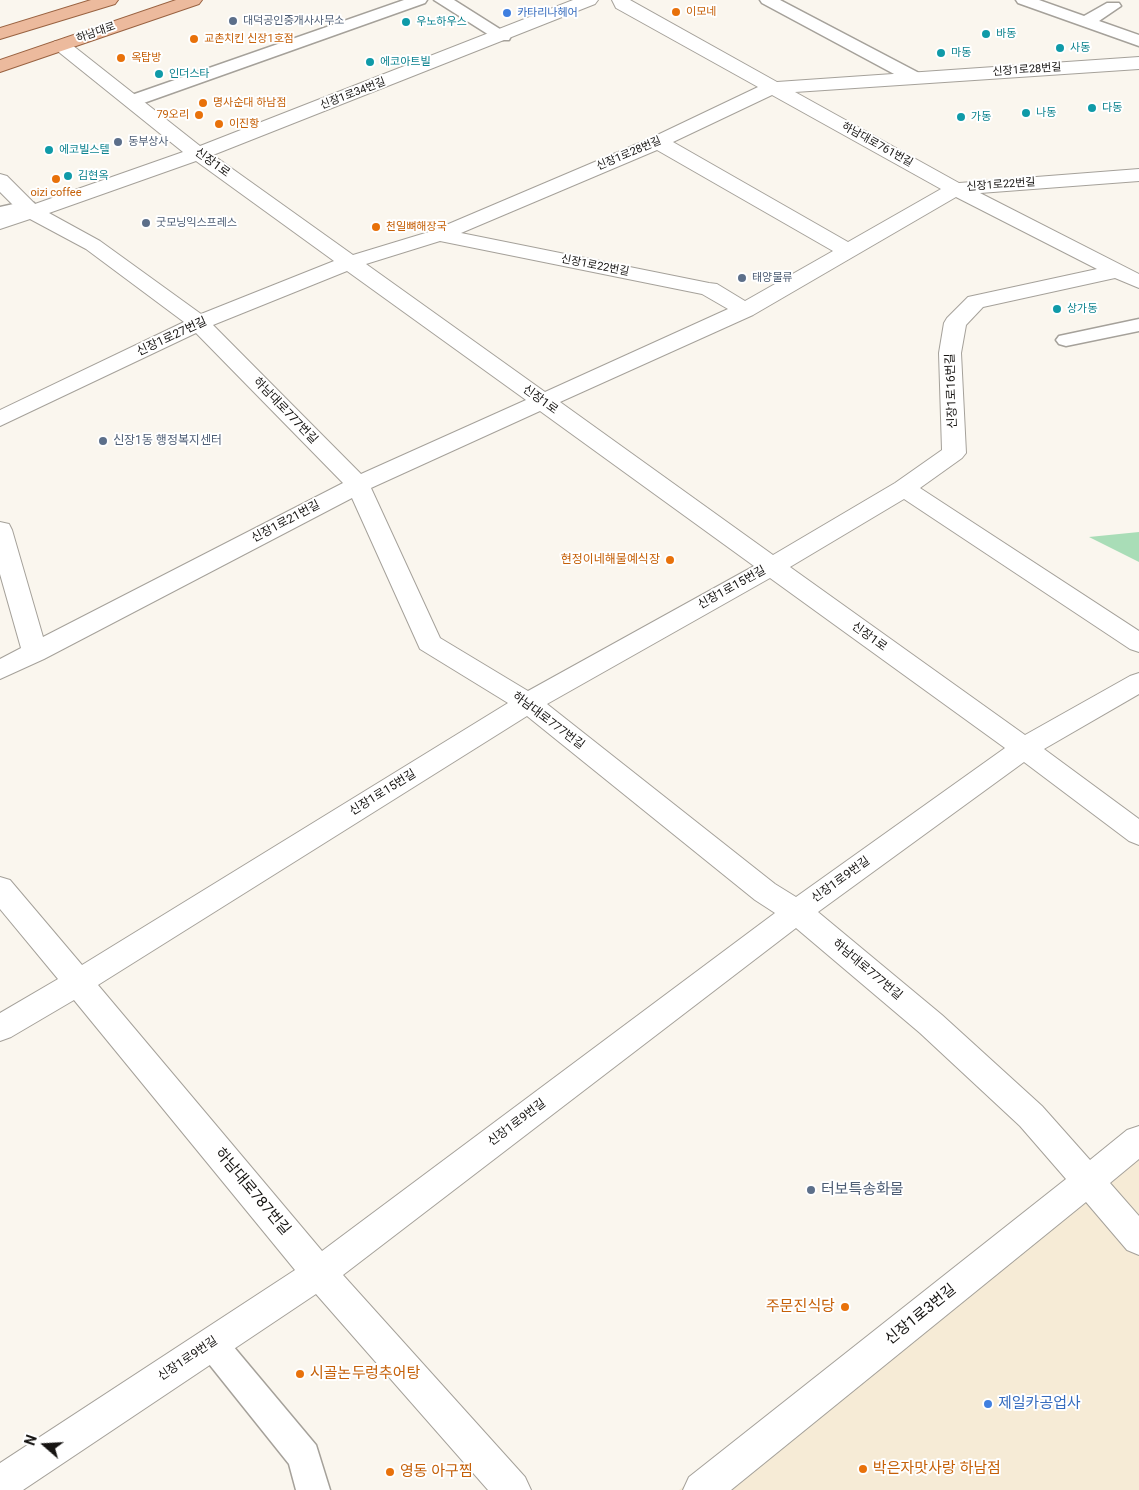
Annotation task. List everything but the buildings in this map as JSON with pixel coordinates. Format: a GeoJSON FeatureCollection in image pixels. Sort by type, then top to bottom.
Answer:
{"type":"FeatureCollection","features":[{"type":"Feature","properties":{"kind":"main road"},"geometry":{"type":"LineString","coordinates":[[0,34],[109,0]]}},
{"type":"Feature","properties":{"kind":"main road","name":"하남대로"},"geometry":{"type":"LineString","coordinates":[[0,66],[193,0]]}},
{"type":"Feature","properties":{"kind":"street","name":"신장1로34번길"},"geometry":{"type":"LineString","coordinates":[[0,223],[29,209],[200,153],[502,36],[589,0]]}},
{"type":"Feature","properties":{"kind":"street","name":"하남대로761번길"},"geometry":{"type":"LineString","coordinates":[[620,0],[622,4],[956,189],[1139,282]]}},
{"type":"Feature","properties":{"kind":"street","name":"신장1로"},"geometry":{"type":"LineString","coordinates":[[61,45],[182,142],[200,153],[349,263],[1024,748],[1139,834]]}},
{"type":"Feature","properties":{"kind":"street","name":"신장1로28번길"},"geometry":{"type":"LineString","coordinates":[[349,263],[439,235],[658,142],[772,88],[1139,63]]}},
{"type":"Feature","properties":{"kind":"street"},"geometry":{"type":"LineString","coordinates":[[658,142],[849,251]]}},
{"type":"Feature","properties":{"kind":"street","name":"신장1로22번길"},"geometry":{"type":"LineString","coordinates":[[541,401],[745,310],[956,189],[1139,175]]}},
{"type":"Feature","properties":{"kind":"street","name":"하남대로777번길"},"geometry":{"type":"LineString","coordinates":[[0,180],[29,209],[93,246],[199,323],[358,485],[429,643],[528,703],[765,892],[797,912],[931,1024],[1030,1116],[1139,1240]]}},
{"type":"Feature","properties":{"kind":"street","name":"신장1로22번길"},"geometry":{"type":"LineString","coordinates":[[439,235],[709,289],[745,310]]}},
{"type":"Feature","properties":{"kind":"street","name":"신장1로27번길"},"geometry":{"type":"LineString","coordinates":[[0,419],[199,323],[349,263]]}},
{"type":"Feature","properties":{"kind":"street","name":"신장1로16번길"},"geometry":{"type":"LineString","coordinates":[[771,567],[904,488],[954,453],[950,354],[955,323],[976,302],[1118,272]]}},
{"type":"Feature","properties":{"kind":"street","name":"신장1로21번길"},"geometry":{"type":"LineString","coordinates":[[0,670],[358,485],[541,401]]}},
{"type":"Feature","properties":{"kind":"street"},"geometry":{"type":"LineString","coordinates":[[904,488],[1139,643]]}},
{"type":"Feature","properties":{"kind":"street"},"geometry":{"type":"LineString","coordinates":[[0,530],[35,653]]}},
{"type":"Feature","properties":{"kind":"street","name":"신장1로15번길"},"geometry":{"type":"LineString","coordinates":[[0,1028],[79,982],[528,703],[771,567]]}},
{"type":"Feature","properties":{"kind":"street"},"geometry":{"type":"LineString","coordinates":[[1024,748],[1136,688]]}},
{"type":"Feature","properties":{"kind":"street","name":"신장1로9번길"},"geometry":{"type":"LineString","coordinates":[[0,1484],[319,1273],[797,912],[1024,748]]}},
{"type":"Feature","properties":{"kind":"street","name":"하남대로787번길"},"geometry":{"type":"LineString","coordinates":[[0,888],[319,1273],[512,1490]]}},
{"type":"Feature","properties":{"kind":"street","name":"신장1로3번길"},"geometry":{"type":"LineString","coordinates":[[702,1490],[1139,1140]]}},
{"type":"Feature","properties":{"kind":"lane"},"geometry":{"type":"LineString","coordinates":[[132,102],[419,0]]}},
{"type":"Feature","properties":{"kind":"lane"},"geometry":{"type":"LineString","coordinates":[[442,0],[502,36]]}},
{"type":"Feature","properties":{"kind":"lane"},"geometry":{"type":"LineString","coordinates":[[768,0],[915,78]]}},
{"type":"Feature","properties":{"kind":"lane"},"geometry":{"type":"LineString","coordinates":[[1024,0],[1139,41]]}},
{"type":"Feature","properties":{"kind":"lane"},"geometry":{"type":"LineString","coordinates":[[1086,22],[1113,6]]}},
{"type":"Feature","properties":{"kind":"lane"},"geometry":{"type":"LineString","coordinates":[[0,213],[29,209]]}},
{"type":"Feature","properties":{"kind":"lane"},"geometry":{"type":"LineString","coordinates":[[1066,340],[1087,337],[1110,329],[1139,325]]}},
{"type":"Feature","properties":{"kind":"lane"},"geometry":{"type":"LineString","coordinates":[[212,1344],[304,1456],[313,1490]]}},
{"type":"Feature","properties":{"kind":"shaded area"},"geometry":{"type":"Polygon","coordinates":[[[1139,1125],[1139,1490],[679,1490],[1139,1125]]]}},
{"type":"Feature","properties":{"kind":"green space"},"geometry":{"type":"Polygon","coordinates":[[[1139,532],[1139,562],[1089,537],[1139,532]]]}},
{"type":"Feature","properties":{"kind":"place","name":"이모네"},"geometry":{"type":"Point","coordinates":[676,12]}},
{"type":"Feature","properties":{"kind":"place","name":"카타리나헤어"},"geometry":{"type":"Point","coordinates":[507,13]}},
{"type":"Feature","properties":{"kind":"place","name":"대덕공인중개사사무소"},"geometry":{"type":"Point","coordinates":[233,21]}},
{"type":"Feature","properties":{"kind":"place","name":"우노하우스"},"geometry":{"type":"Point","coordinates":[406,22]}},
{"type":"Feature","properties":{"kind":"place","name":"바동"},"geometry":{"type":"Point","coordinates":[986,34]}},
{"type":"Feature","properties":{"kind":"place","name":"교촌치킨 신장1호점"},"geometry":{"type":"Point","coordinates":[194,39]}},
{"type":"Feature","properties":{"kind":"place","name":"사동"},"geometry":{"type":"Point","coordinates":[1060,48]}},
{"type":"Feature","properties":{"kind":"place","name":"마동"},"geometry":{"type":"Point","coordinates":[941,53]}},
{"type":"Feature","properties":{"kind":"place","name":"옥탑방"},"geometry":{"type":"Point","coordinates":[121,58]}},
{"type":"Feature","properties":{"kind":"place","name":"에코아트빌"},"geometry":{"type":"Point","coordinates":[370,62]}},
{"type":"Feature","properties":{"kind":"place","name":"인더스타"},"geometry":{"type":"Point","coordinates":[159,74]}},
{"type":"Feature","properties":{"kind":"place","name":"명사순대 하남점"},"geometry":{"type":"Point","coordinates":[203,103]}},
{"type":"Feature","properties":{"kind":"place","name":"다동"},"geometry":{"type":"Point","coordinates":[1092,108]}},
{"type":"Feature","properties":{"kind":"place","name":"나동"},"geometry":{"type":"Point","coordinates":[1026,113]}},
{"type":"Feature","properties":{"kind":"place","name":"79오리"},"geometry":{"type":"Point","coordinates":[199,115]}},
{"type":"Feature","properties":{"kind":"place","name":"가동"},"geometry":{"type":"Point","coordinates":[961,117]}},
{"type":"Feature","properties":{"kind":"place","name":"이진항"},"geometry":{"type":"Point","coordinates":[219,124]}},
{"type":"Feature","properties":{"kind":"place","name":"동부상사"},"geometry":{"type":"Point","coordinates":[118,142]}},
{"type":"Feature","properties":{"kind":"place","name":"에코빌스텔"},"geometry":{"type":"Point","coordinates":[49,150]}},
{"type":"Feature","properties":{"kind":"place","name":"김현옥"},"geometry":{"type":"Point","coordinates":[68,176]}},
{"type":"Feature","properties":{"kind":"place","name":"oizi coffee"},"geometry":{"type":"Point","coordinates":[56,179]}},
{"type":"Feature","properties":{"kind":"place","name":"굿모닝익스프레스"},"geometry":{"type":"Point","coordinates":[146,223]}},
{"type":"Feature","properties":{"kind":"place","name":"천일뼈해장국"},"geometry":{"type":"Point","coordinates":[376,227]}},
{"type":"Feature","properties":{"kind":"place","name":"태양물류"},"geometry":{"type":"Point","coordinates":[742,278]}},
{"type":"Feature","properties":{"kind":"place","name":"상가동"},"geometry":{"type":"Point","coordinates":[1057,309]}},
{"type":"Feature","properties":{"kind":"place","name":"신장1동 행정복지센터"},"geometry":{"type":"Point","coordinates":[103,441]}},
{"type":"Feature","properties":{"kind":"place","name":"현정이네해물예식장"},"geometry":{"type":"Point","coordinates":[670,560]}},
{"type":"Feature","properties":{"kind":"place","name":"터보특송화물"},"geometry":{"type":"Point","coordinates":[811,1190]}},
{"type":"Feature","properties":{"kind":"place","name":"주문진식당"},"geometry":{"type":"Point","coordinates":[845,1307]}},
{"type":"Feature","properties":{"kind":"place","name":"시골논두렁추어탕"},"geometry":{"type":"Point","coordinates":[300,1374]}},
{"type":"Feature","properties":{"kind":"place","name":"제일카공업사"},"geometry":{"type":"Point","coordinates":[988,1404]}},
{"type":"Feature","properties":{"kind":"place","name":"박은자맛사랑 하남점"},"geometry":{"type":"Point","coordinates":[863,1469]}},
{"type":"Feature","properties":{"kind":"place","name":"영동 아구찜"},"geometry":{"type":"Point","coordinates":[390,1472]}}]}
